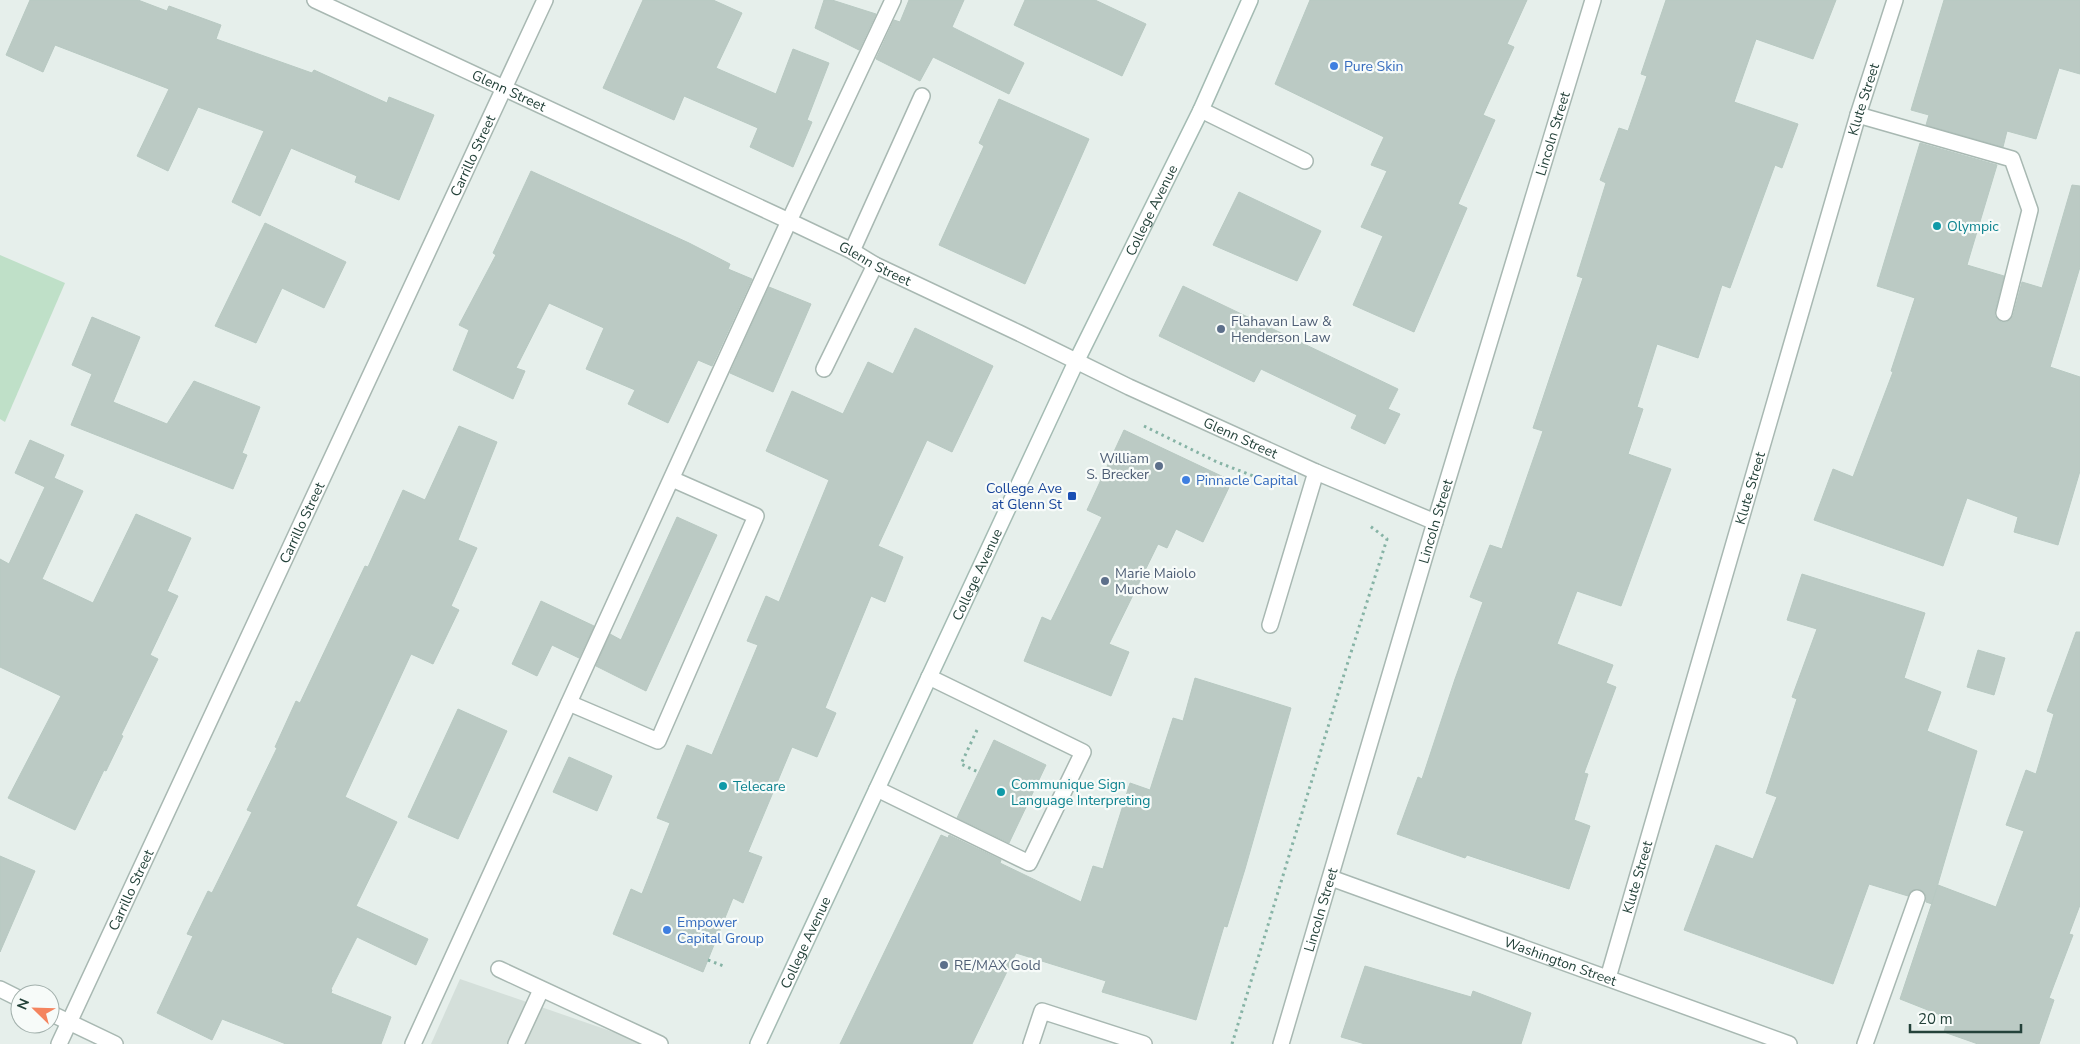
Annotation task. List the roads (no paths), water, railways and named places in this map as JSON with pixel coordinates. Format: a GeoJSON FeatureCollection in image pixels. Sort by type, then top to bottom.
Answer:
{"type":"FeatureCollection","features":[{"type":"Feature","properties":{"kind":"street","name":"Glenn Street"},"geometry":{"type":"LineString","coordinates":[[315,0],[789,221],[852,251],[875,265],[1076,362],[1316,472],[1435,522]]}},
{"type":"Feature","properties":{"kind":"street","name":"Carrillo Street"},"geometry":{"type":"LineString","coordinates":[[59,1044],[544,0]]}},
{"type":"Feature","properties":{"kind":"street"},"geometry":{"type":"LineString","coordinates":[[413,1044],[789,221],[893,0]]}},
{"type":"Feature","properties":{"kind":"street","name":"College Avenue"},"geometry":{"type":"LineString","coordinates":[[760,1043],[1076,362],[1201,110],[1250,0]]}},
{"type":"Feature","properties":{"kind":"street","name":"Lincoln Street"},"geometry":{"type":"LineString","coordinates":[[1281,1044],[1435,522],[1593,0]]}},
{"type":"Feature","properties":{"kind":"street","name":"Klute Street"},"geometry":{"type":"LineString","coordinates":[[1608,978],[1858,115],[1895,0]]}},
{"type":"Feature","properties":{"kind":"street"},"geometry":{"type":"LineString","coordinates":[[852,251],[922,96]]}},
{"type":"Feature","properties":{"kind":"street"},"geometry":{"type":"LineString","coordinates":[[1201,110],[1305,161]]}},
{"type":"Feature","properties":{"kind":"street"},"geometry":{"type":"LineString","coordinates":[[1858,115],[2012,159],[2030,210],[2004,313]]}},
{"type":"Feature","properties":{"kind":"street"},"geometry":{"type":"LineString","coordinates":[[824,369],[875,265]]}},
{"type":"Feature","properties":{"kind":"street"},"geometry":{"type":"LineString","coordinates":[[1270,625],[1316,472]]}},
{"type":"Feature","properties":{"kind":"street"},"geometry":{"type":"LineString","coordinates":[[569,703],[658,741],[756,516],[672,479]]}},
{"type":"Feature","properties":{"kind":"street"},"geometry":{"type":"LineString","coordinates":[[877,789],[1028,863],[1082,752],[929,677]]}},
{"type":"Feature","properties":{"kind":"street","name":"Washington Street"},"geometry":{"type":"LineString","coordinates":[[1331,878],[1789,1044]]}},
{"type":"Feature","properties":{"kind":"street"},"geometry":{"type":"LineString","coordinates":[[1866,1044],[1916,898]]}},
{"type":"Feature","properties":{"kind":"street"},"geometry":{"type":"LineString","coordinates":[[499,969],[660,1044]]}},
{"type":"Feature","properties":{"kind":"street"},"geometry":{"type":"LineString","coordinates":[[516,1044],[541,990]]}},
{"type":"Feature","properties":{"kind":"street"},"geometry":{"type":"LineString","coordinates":[[1031,1044],[1042,1011],[1144,1044]]}},
{"type":"Feature","properties":{"kind":"street"},"geometry":{"type":"LineString","coordinates":[[60,1018],[115,1044]]}},
{"type":"Feature","properties":{"kind":"place","name":"Pure Skin"},"geometry":{"type":"Point","coordinates":[1334,66]}},
{"type":"Feature","properties":{"kind":"place","name":"Olympic"},"geometry":{"type":"Point","coordinates":[1937,226]}},
{"type":"Feature","properties":{"kind":"place","name":"Flahavan Law & Henderson Law"},"geometry":{"type":"Point","coordinates":[1221,329]}},
{"type":"Feature","properties":{"kind":"place","name":"William S. Brecker"},"geometry":{"type":"Point","coordinates":[1159,466]}},
{"type":"Feature","properties":{"kind":"place","name":"Pinnacle Capital"},"geometry":{"type":"Point","coordinates":[1186,480]}},
{"type":"Feature","properties":{"kind":"place","name":"College Ave at Glenn St"},"geometry":{"type":"Point","coordinates":[1072,496]}},
{"type":"Feature","properties":{"kind":"place","name":"Marie Maiolo Muchow"},"geometry":{"type":"Point","coordinates":[1105,581]}},
{"type":"Feature","properties":{"kind":"place","name":"Telecare"},"geometry":{"type":"Point","coordinates":[723,786]}},
{"type":"Feature","properties":{"kind":"place","name":"Communique Sign Language Interpreting"},"geometry":{"type":"Point","coordinates":[1001,792]}},
{"type":"Feature","properties":{"kind":"place","name":"Empower Capital Group"},"geometry":{"type":"Point","coordinates":[667,930]}},
{"type":"Feature","properties":{"kind":"place","name":"RE/MAX Gold"},"geometry":{"type":"Point","coordinates":[944,965]}}]}
